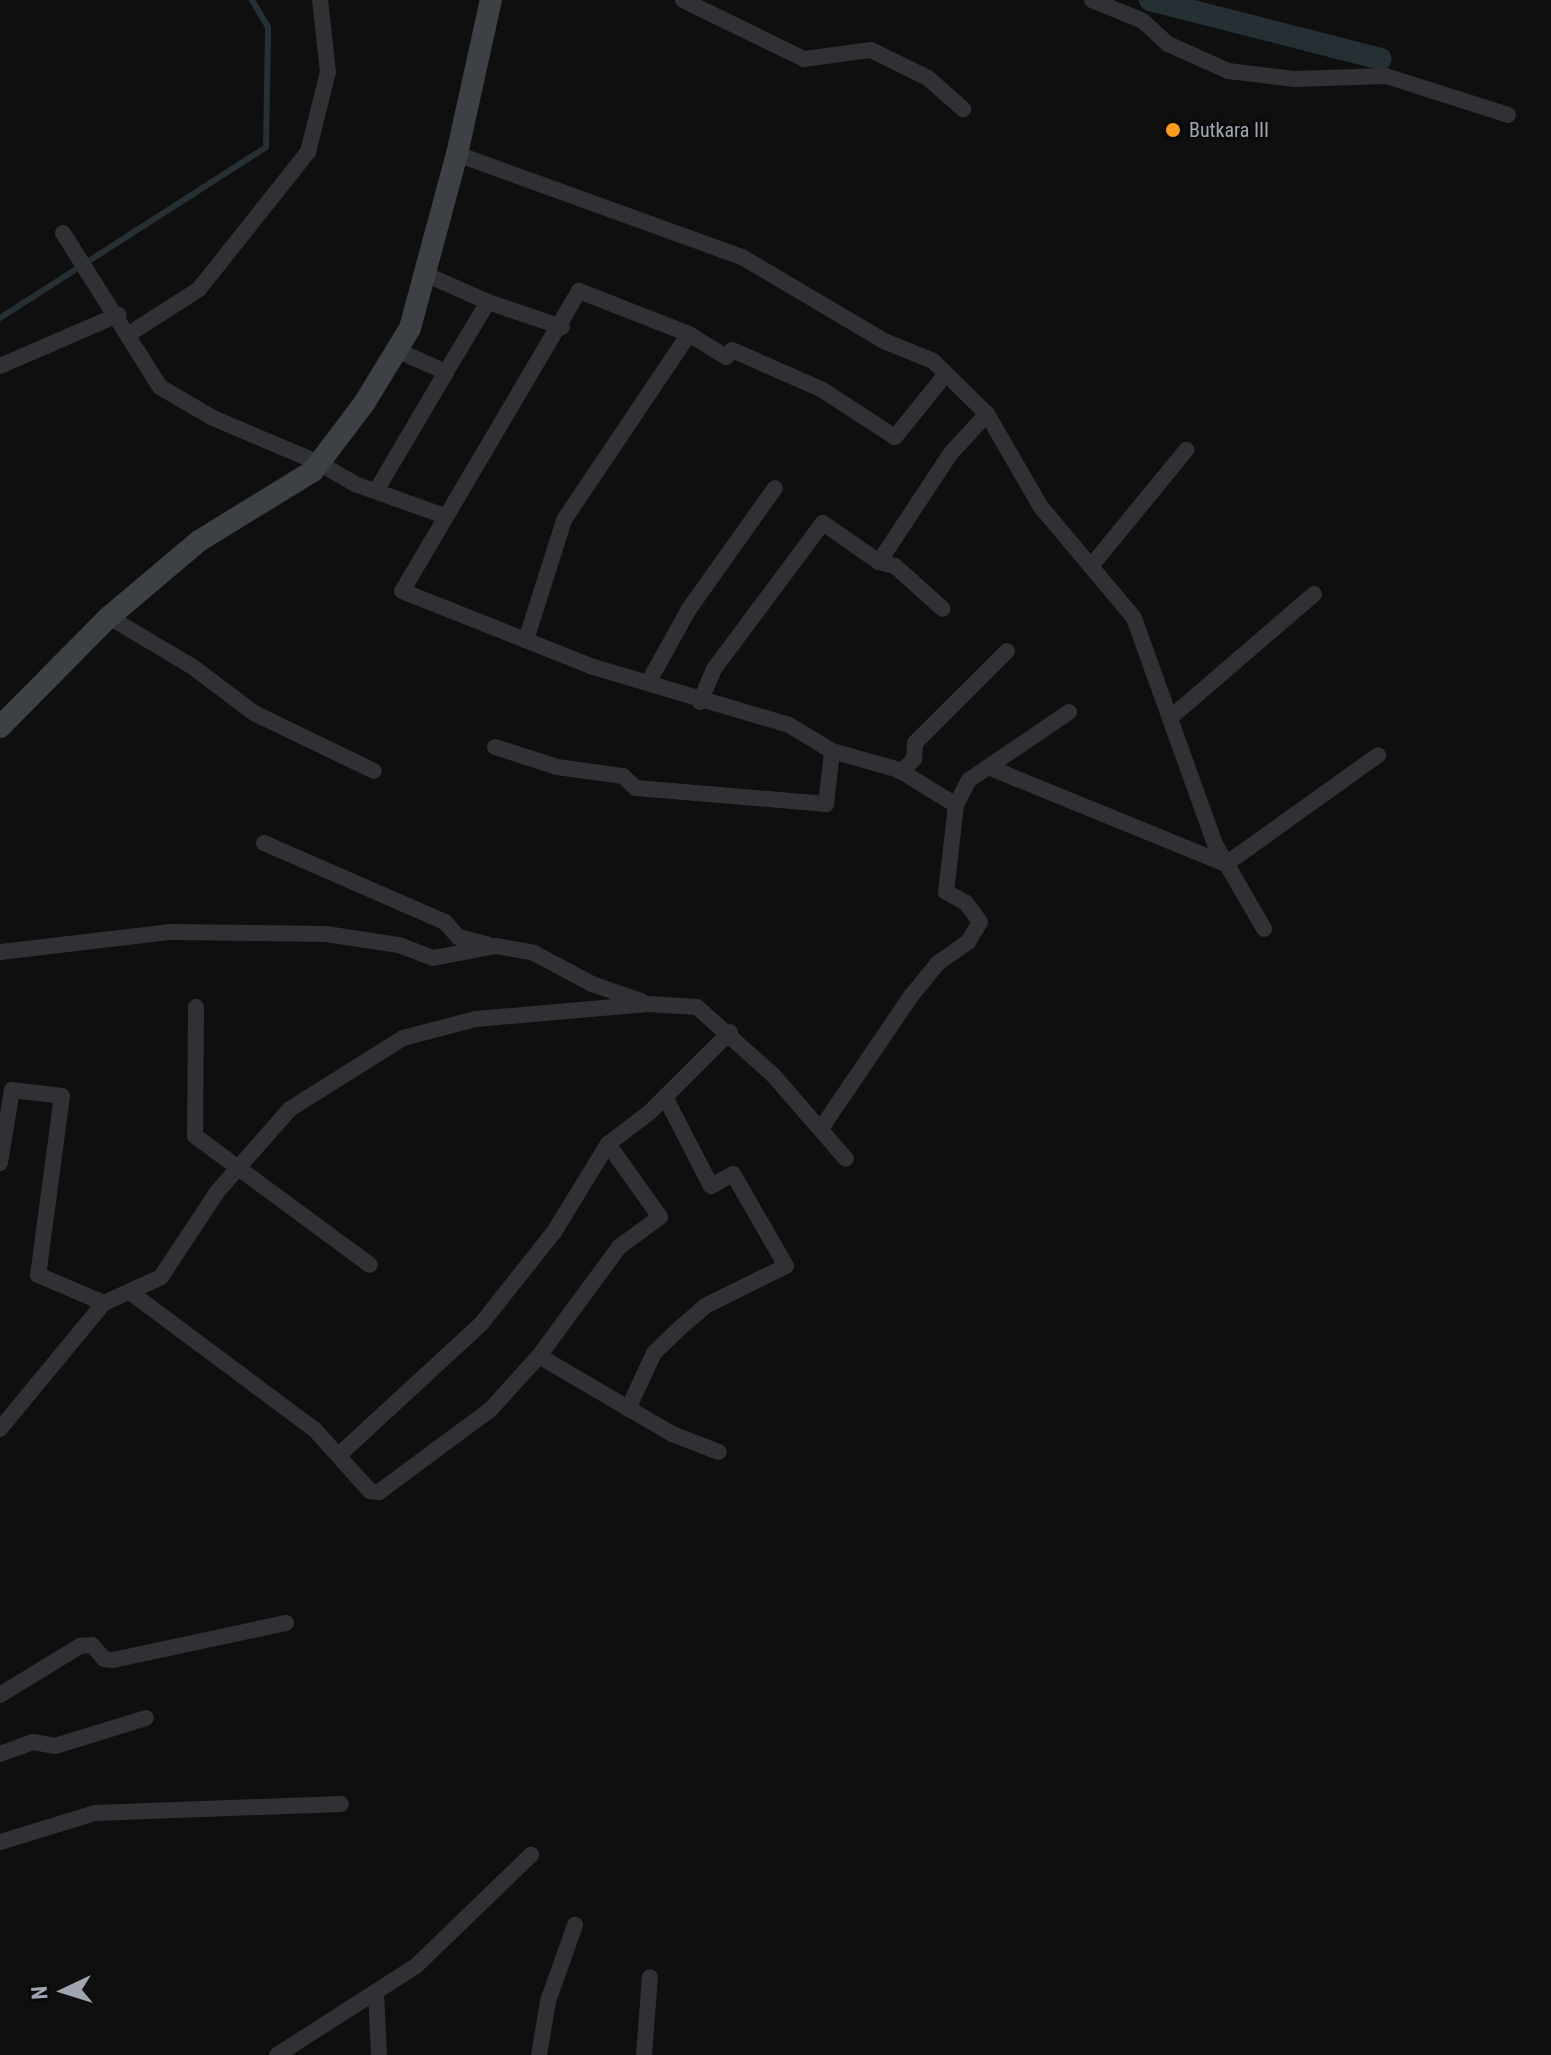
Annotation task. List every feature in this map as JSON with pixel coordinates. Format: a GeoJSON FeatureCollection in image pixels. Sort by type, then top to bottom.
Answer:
{"type":"FeatureCollection","features":[{"type":"Feature","properties":{"kind":"street"},"geometry":{"type":"LineString","coordinates":[[129,334],[199,289],[308,152],[328,72],[320,0]]}},
{"type":"Feature","properties":{"kind":"street"},"geometry":{"type":"LineString","coordinates":[[0,727],[109,617],[199,541],[319,463],[396,350],[410,328],[425,274],[457,154],[491,0]]}},
{"type":"Feature","properties":{"kind":"street"},"geometry":{"type":"LineString","coordinates":[[683,0],[804,59],[871,50],[928,78],[963,109]]}},
{"type":"Feature","properties":{"kind":"street"},"geometry":{"type":"LineString","coordinates":[[1092,0],[1143,21],[1168,44],[1228,71],[1295,79],[1386,76],[1508,115]]}},
{"type":"Feature","properties":{"kind":"street"},"geometry":{"type":"LineString","coordinates":[[457,154],[742,257],[884,341],[933,361],[987,414],[1041,507],[1134,618],[1226,864],[1264,929]]}},
{"type":"Feature","properties":{"kind":"street"},"geometry":{"type":"LineString","coordinates":[[63,233],[118,315],[160,387],[213,418],[376,491],[445,516]]}},
{"type":"Feature","properties":{"kind":"street"},"geometry":{"type":"LineString","coordinates":[[425,274],[488,302],[562,327]]}},
{"type":"Feature","properties":{"kind":"street"},"geometry":{"type":"LineString","coordinates":[[946,374],[895,437],[821,389],[732,350],[726,357],[689,334],[579,291],[562,327],[402,591],[526,640],[700,702],[789,725],[832,751],[901,772],[956,805]]}},
{"type":"Feature","properties":{"kind":"street"},"geometry":{"type":"LineString","coordinates":[[376,491],[488,302]]}},
{"type":"Feature","properties":{"kind":"street"},"geometry":{"type":"LineString","coordinates":[[0,366],[118,315]]}},
{"type":"Feature","properties":{"kind":"street"},"geometry":{"type":"LineString","coordinates":[[526,640],[564,520],[689,334]]}},
{"type":"Feature","properties":{"kind":"street"},"geometry":{"type":"LineString","coordinates":[[396,350],[446,372]]}},
{"type":"Feature","properties":{"kind":"street"},"geometry":{"type":"LineString","coordinates":[[879,562],[951,453],[987,414]]}},
{"type":"Feature","properties":{"kind":"street"},"geometry":{"type":"LineString","coordinates":[[1092,565],[1186,450]]}},
{"type":"Feature","properties":{"kind":"street"},"geometry":{"type":"LineString","coordinates":[[648,683],[689,609],[775,488]]}},
{"type":"Feature","properties":{"kind":"street"},"geometry":{"type":"LineString","coordinates":[[700,702],[714,669],[823,523],[879,562],[895,566],[943,609]]}},
{"type":"Feature","properties":{"kind":"street"},"geometry":{"type":"LineString","coordinates":[[1170,718],[1314,594]]}},
{"type":"Feature","properties":{"kind":"street"},"geometry":{"type":"LineString","coordinates":[[109,617],[193,667],[254,713],[374,771]]}},
{"type":"Feature","properties":{"kind":"street"},"geometry":{"type":"LineString","coordinates":[[901,772],[914,759],[915,743],[1007,651]]}},
{"type":"Feature","properties":{"kind":"street"},"geometry":{"type":"LineString","coordinates":[[822,1127],[911,996],[938,963],[968,942],[980,922],[966,903],[946,892],[956,805],[969,780],[1069,712]]}},
{"type":"Feature","properties":{"kind":"street"},"geometry":{"type":"LineString","coordinates":[[495,747],[557,767],[623,776],[636,788],[826,804],[832,751]]}},
{"type":"Feature","properties":{"kind":"street"},"geometry":{"type":"LineString","coordinates":[[1226,864],[1378,755]]}},
{"type":"Feature","properties":{"kind":"street"},"geometry":{"type":"LineString","coordinates":[[988,767],[1226,864]]}},
{"type":"Feature","properties":{"kind":"street"},"geometry":{"type":"LineString","coordinates":[[264,843],[445,922],[458,937],[534,953],[592,984],[648,1004]]}},
{"type":"Feature","properties":{"kind":"street"},"geometry":{"type":"LineString","coordinates":[[0,952],[169,932],[326,934],[399,945],[433,958],[496,946]]}},
{"type":"Feature","properties":{"kind":"street"},"geometry":{"type":"LineString","coordinates":[[0,1429],[104,1303],[161,1277],[240,1167],[290,1109],[403,1038],[476,1019],[648,1004],[697,1007],[730,1032],[822,1127],[846,1159]]}},
{"type":"Feature","properties":{"kind":"street"},"geometry":{"type":"LineString","coordinates":[[196,1007],[192,1125],[201,1142],[240,1167],[370,1265]]}},
{"type":"Feature","properties":{"kind":"street"},"geometry":{"type":"LineString","coordinates":[[340,1454],[481,1324],[554,1232],[608,1144],[665,1097],[730,1032]]}},
{"type":"Feature","properties":{"kind":"street"},"geometry":{"type":"LineString","coordinates":[[0,1163],[12,1090],[62,1096],[38,1275],[104,1303]]}},
{"type":"Feature","properties":{"kind":"street"},"geometry":{"type":"LineString","coordinates":[[628,1409],[654,1353],[680,1328],[705,1306],[786,1266],[733,1174],[711,1186],[665,1097]]}},
{"type":"Feature","properties":{"kind":"street"},"geometry":{"type":"LineString","coordinates":[[130,1292],[340,1454],[370,1491],[379,1492],[490,1410],[539,1356],[619,1247],[660,1217],[608,1144]]}},
{"type":"Feature","properties":{"kind":"street"},"geometry":{"type":"LineString","coordinates":[[539,1356],[628,1409],[719,1452]]}},
{"type":"Feature","properties":{"kind":"street"},"geometry":{"type":"LineString","coordinates":[[0,1695],[80,1646],[92,1645],[104,1659],[113,1660],[286,1623]]}},
{"type":"Feature","properties":{"kind":"street"},"geometry":{"type":"LineString","coordinates":[[0,1754],[33,1742],[55,1746],[146,1718]]}},
{"type":"Feature","properties":{"kind":"street"},"geometry":{"type":"LineString","coordinates":[[0,1842],[95,1813],[341,1804]]}},
{"type":"Feature","properties":{"kind":"street"},"geometry":{"type":"LineString","coordinates":[[277,2055],[416,1966],[531,1855]]}},
{"type":"Feature","properties":{"kind":"street"},"geometry":{"type":"LineString","coordinates":[[539,2055],[548,2001],[575,1925]]}},
{"type":"Feature","properties":{"kind":"street"},"geometry":{"type":"LineString","coordinates":[[644,2055],[650,1977]]}},
{"type":"Feature","properties":{"kind":"street"},"geometry":{"type":"LineString","coordinates":[[376,1992],[379,2055]]}},
{"type":"Feature","properties":{"kind":"waterway"},"geometry":{"type":"LineString","coordinates":[[0,318],[266,147],[268,27],[252,0]]}},
{"type":"Feature","properties":{"kind":"waterway"},"geometry":{"type":"LineString","coordinates":[[1150,0],[1381,59]]}},
{"type":"Feature","properties":{"kind":"place","name":"Butkara III"},"geometry":{"type":"Point","coordinates":[1173,130]}}]}
